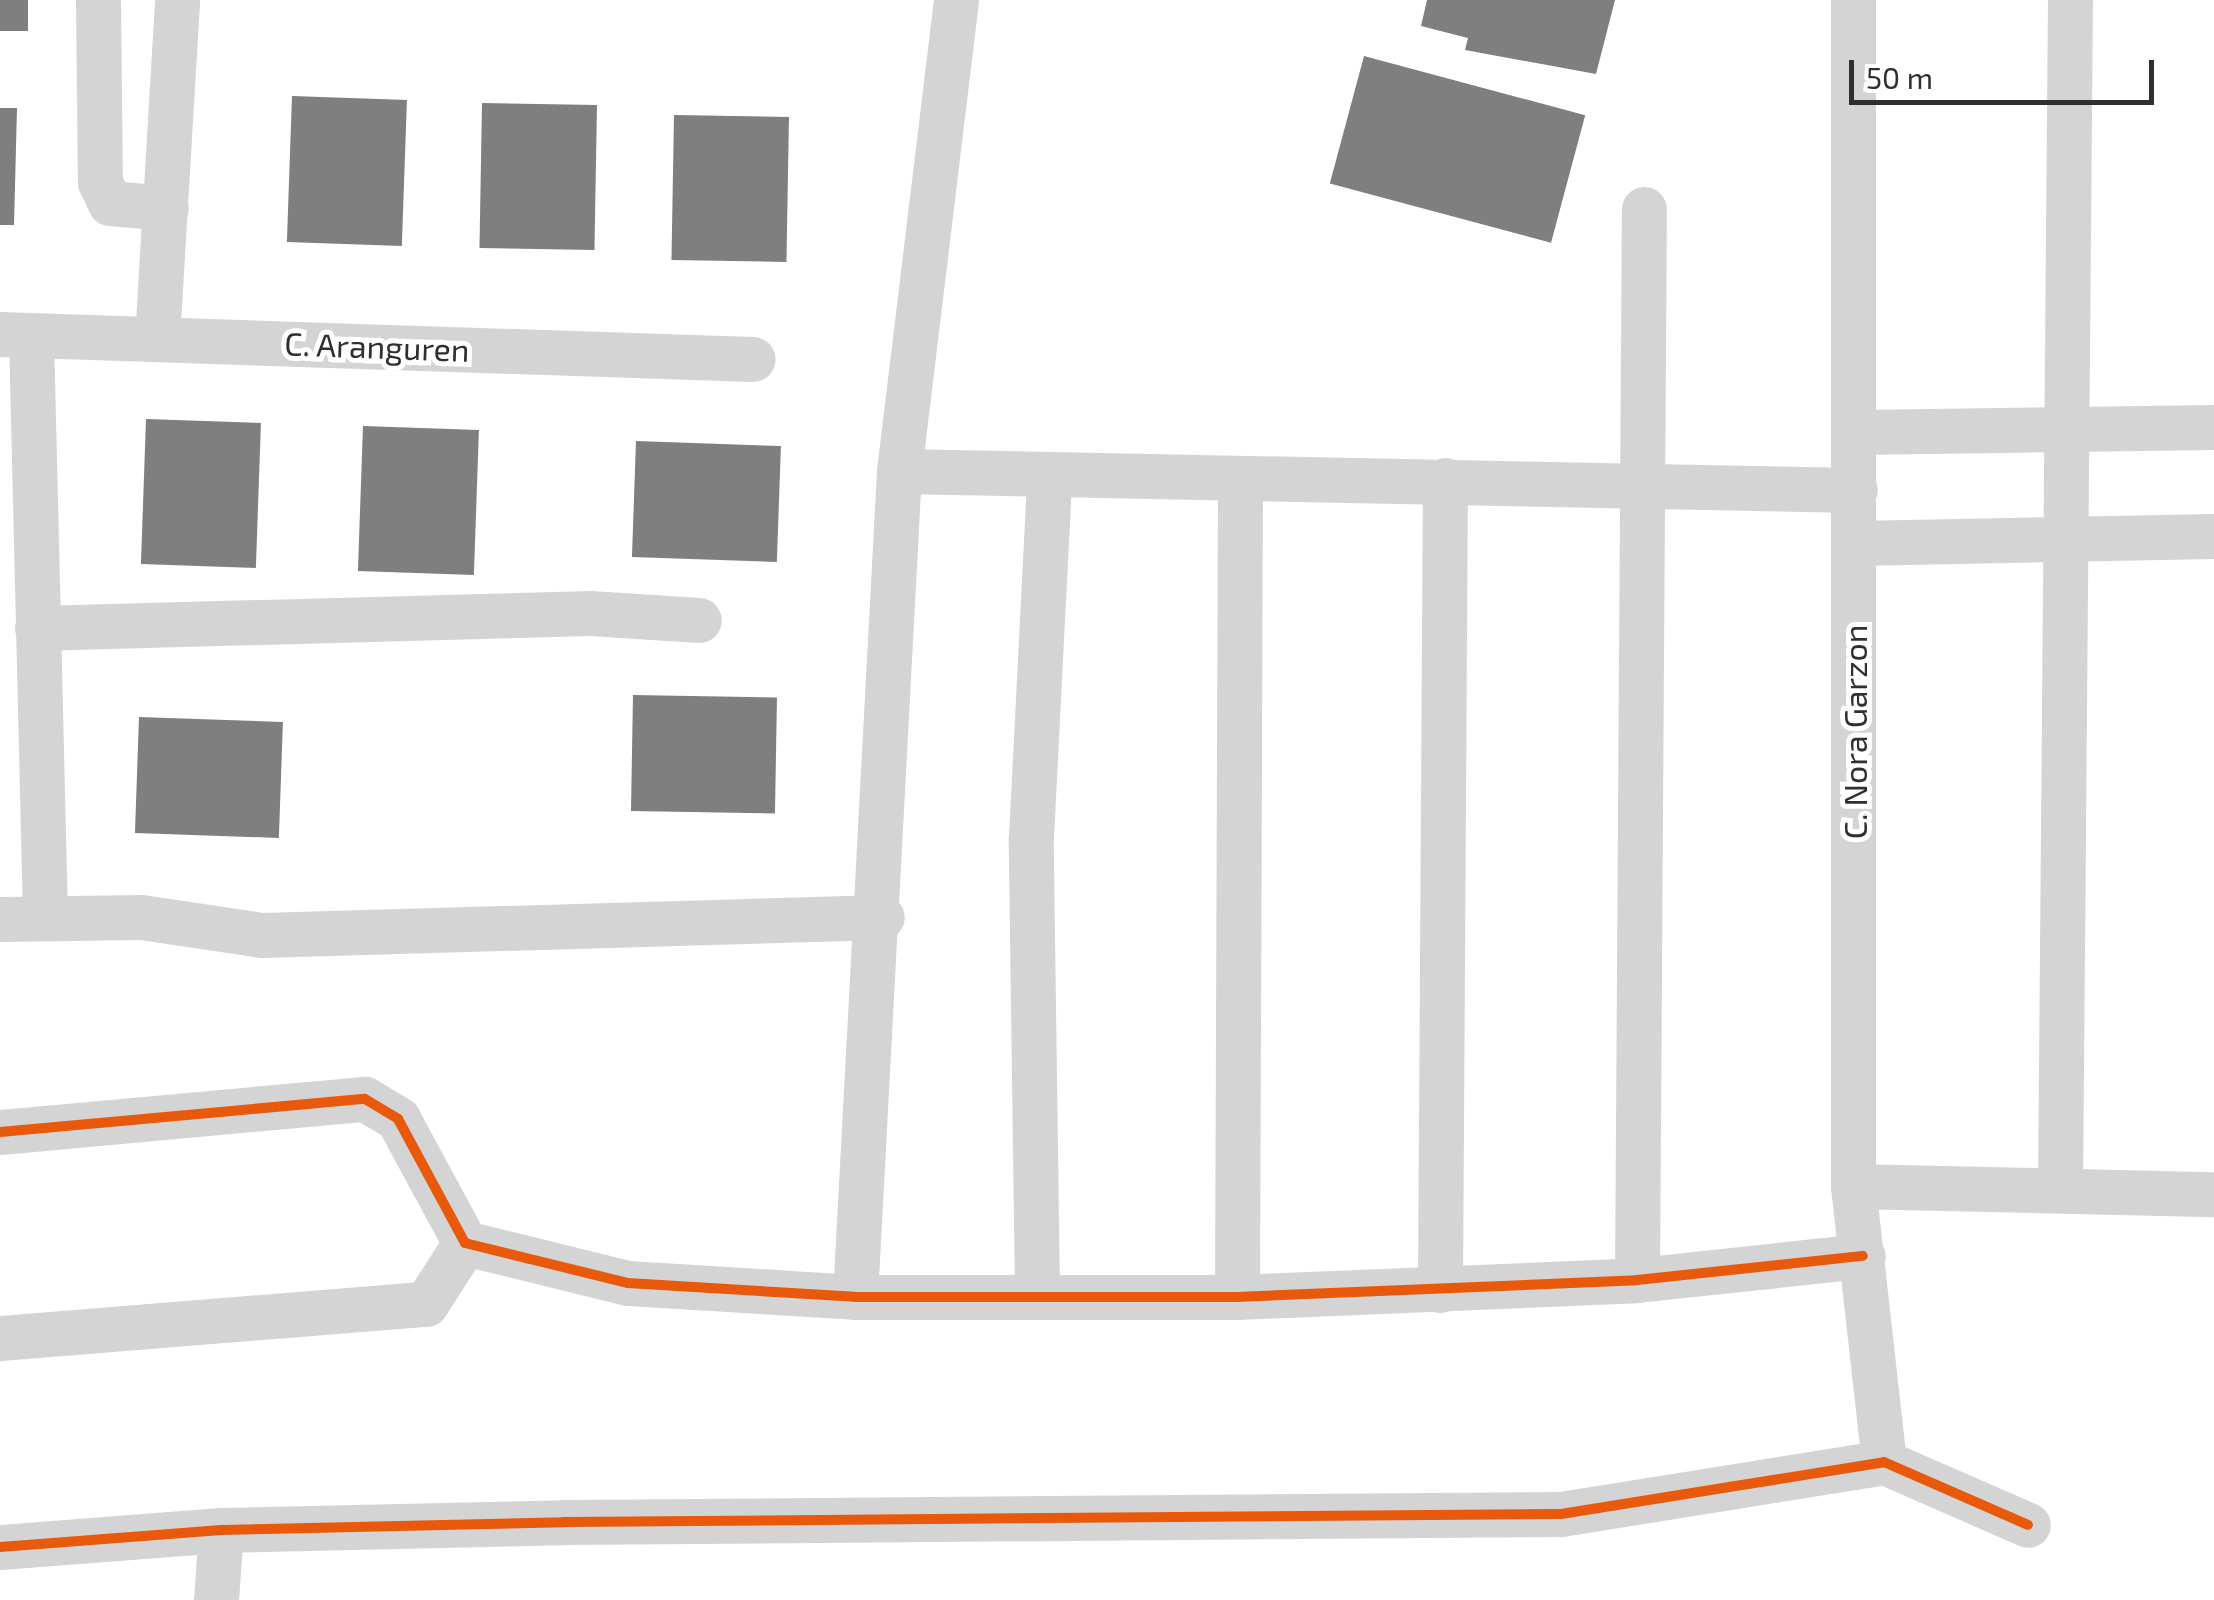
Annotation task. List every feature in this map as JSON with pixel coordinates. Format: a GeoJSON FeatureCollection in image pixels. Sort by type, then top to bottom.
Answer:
{"type":"FeatureCollection","features":[{"type":"Feature","properties":{"kind":"street"},"geometry":{"type":"LineString","coordinates":[[98,0],[100,182],[110,203],[166,208]]}},
{"type":"Feature","properties":{"kind":"street"},"geometry":{"type":"LineString","coordinates":[[157,339],[178,0]]}},
{"type":"Feature","properties":{"kind":"street"},"geometry":{"type":"LineString","coordinates":[[855,1297],[882,917],[899,470],[956,0]]}},
{"type":"Feature","properties":{"kind":"street","name":"C. Nora Garzon"},"geometry":{"type":"LineString","coordinates":[[1853,0],[1857,432],[1853,1186],[1884,1462]]}},
{"type":"Feature","properties":{"kind":"street"},"geometry":{"type":"LineString","coordinates":[[2060,1189],[2071,534],[2070,0]]}},
{"type":"Feature","properties":{"kind":"street"},"geometry":{"type":"LineString","coordinates":[[1637,1280],[1644,210]]}},
{"type":"Feature","properties":{"kind":"street"},"geometry":{"type":"LineString","coordinates":[[16,334],[37,628],[45,916]]}},
{"type":"Feature","properties":{"kind":"street","name":"C. Aranguren"},"geometry":{"type":"LineString","coordinates":[[16,334],[753,359]]}},
{"type":"Feature","properties":{"kind":"street"},"geometry":{"type":"LineString","coordinates":[[1857,432],[2214,427]]}},
{"type":"Feature","properties":{"kind":"street"},"geometry":{"type":"LineString","coordinates":[[899,470],[1049,480],[1446,480],[1644,492],[1855,490]]}},
{"type":"Feature","properties":{"kind":"street"},"geometry":{"type":"LineString","coordinates":[[1238,1297],[1240,479]]}},
{"type":"Feature","properties":{"kind":"street"},"geometry":{"type":"LineString","coordinates":[[1037,1292],[1031,837],[1049,480]]}},
{"type":"Feature","properties":{"kind":"street"},"geometry":{"type":"LineString","coordinates":[[1440,1290],[1446,480]]}},
{"type":"Feature","properties":{"kind":"street"},"geometry":{"type":"LineString","coordinates":[[1854,543],[2071,534],[2214,536]]}},
{"type":"Feature","properties":{"kind":"street"},"geometry":{"type":"LineString","coordinates":[[37,628],[590,613],[699,620]]}},
{"type":"Feature","properties":{"kind":"street"},"geometry":{"type":"LineString","coordinates":[[0,919],[140,917],[262,935],[882,917]]}},
{"type":"Feature","properties":{"kind":"street"},"geometry":{"type":"LineString","coordinates":[[0,1132],[365,1099],[398,1120],[465,1243],[628,1283],[855,1297],[1037,1292],[1238,1297],[1637,1280],[1863,1256]]}},
{"type":"Feature","properties":{"kind":"street"},"geometry":{"type":"LineString","coordinates":[[1853,1186],[2214,1194]]}},
{"type":"Feature","properties":{"kind":"street"},"geometry":{"type":"LineString","coordinates":[[0,1338],[426,1304],[465,1243]]}},
{"type":"Feature","properties":{"kind":"street"},"geometry":{"type":"LineString","coordinates":[[0,1547],[220,1530],[1561,1514],[1884,1462],[2028,1525]]}},
{"type":"Feature","properties":{"kind":"street"},"geometry":{"type":"LineString","coordinates":[[216,1600],[220,1530]]}},
{"type":"Feature","properties":{"kind":"building"},"geometry":{"type":"Polygon","coordinates":[[[0,0],[28,0],[28,31],[0,31],[0,0]]]}},
{"type":"Feature","properties":{"kind":"building"},"geometry":{"type":"Polygon","coordinates":[[[1427,0],[1615,0],[1596,74],[1465,50],[1468,38],[1421,26],[1427,0]]]}},
{"type":"Feature","properties":{"kind":"building"},"geometry":{"type":"Polygon","coordinates":[[[1364,56],[1585,115],[1551,243],[1330,184],[1364,56]]]}},
{"type":"Feature","properties":{"kind":"building"},"geometry":{"type":"Polygon","coordinates":[[[292,96],[407,100],[402,246],[287,242],[292,96]]]}},
{"type":"Feature","properties":{"kind":"building"},"geometry":{"type":"Polygon","coordinates":[[[482,103],[597,105],[594,250],[479,248],[482,103]]]}},
{"type":"Feature","properties":{"kind":"building"},"geometry":{"type":"Polygon","coordinates":[[[0,108],[17,108],[14,225],[0,225],[0,108]]]}},
{"type":"Feature","properties":{"kind":"building"},"geometry":{"type":"Polygon","coordinates":[[[674,115],[789,117],[786,262],[671,260],[674,115]]]}},
{"type":"Feature","properties":{"kind":"building"},"geometry":{"type":"Polygon","coordinates":[[[146,419],[261,423],[256,568],[141,564],[146,419]]]}},
{"type":"Feature","properties":{"kind":"building"},"geometry":{"type":"Polygon","coordinates":[[[363,426],[479,430],[474,575],[358,571],[363,426]]]}},
{"type":"Feature","properties":{"kind":"building"},"geometry":{"type":"Polygon","coordinates":[[[636,441],[781,446],[777,562],[632,557],[636,441]]]}},
{"type":"Feature","properties":{"kind":"building"},"geometry":{"type":"Polygon","coordinates":[[[633,695],[777,698],[775,813],[631,811],[633,695]]]}},
{"type":"Feature","properties":{"kind":"building"},"geometry":{"type":"Polygon","coordinates":[[[139,717],[283,722],[279,838],[135,833],[139,717]]]}},
{"type":"Feature","properties":{"kind":"cycle path"},"geometry":{"type":"LineString","coordinates":[[0,1132],[365,1099],[398,1119],[465,1243],[628,1283],[855,1297],[1237,1297],[1637,1280],[1863,1256]]}},
{"type":"Feature","properties":{"kind":"cycle path"},"geometry":{"type":"LineString","coordinates":[[0,1547],[221,1530],[564,1522],[1561,1514],[1884,1462],[2028,1525]]}}]}
